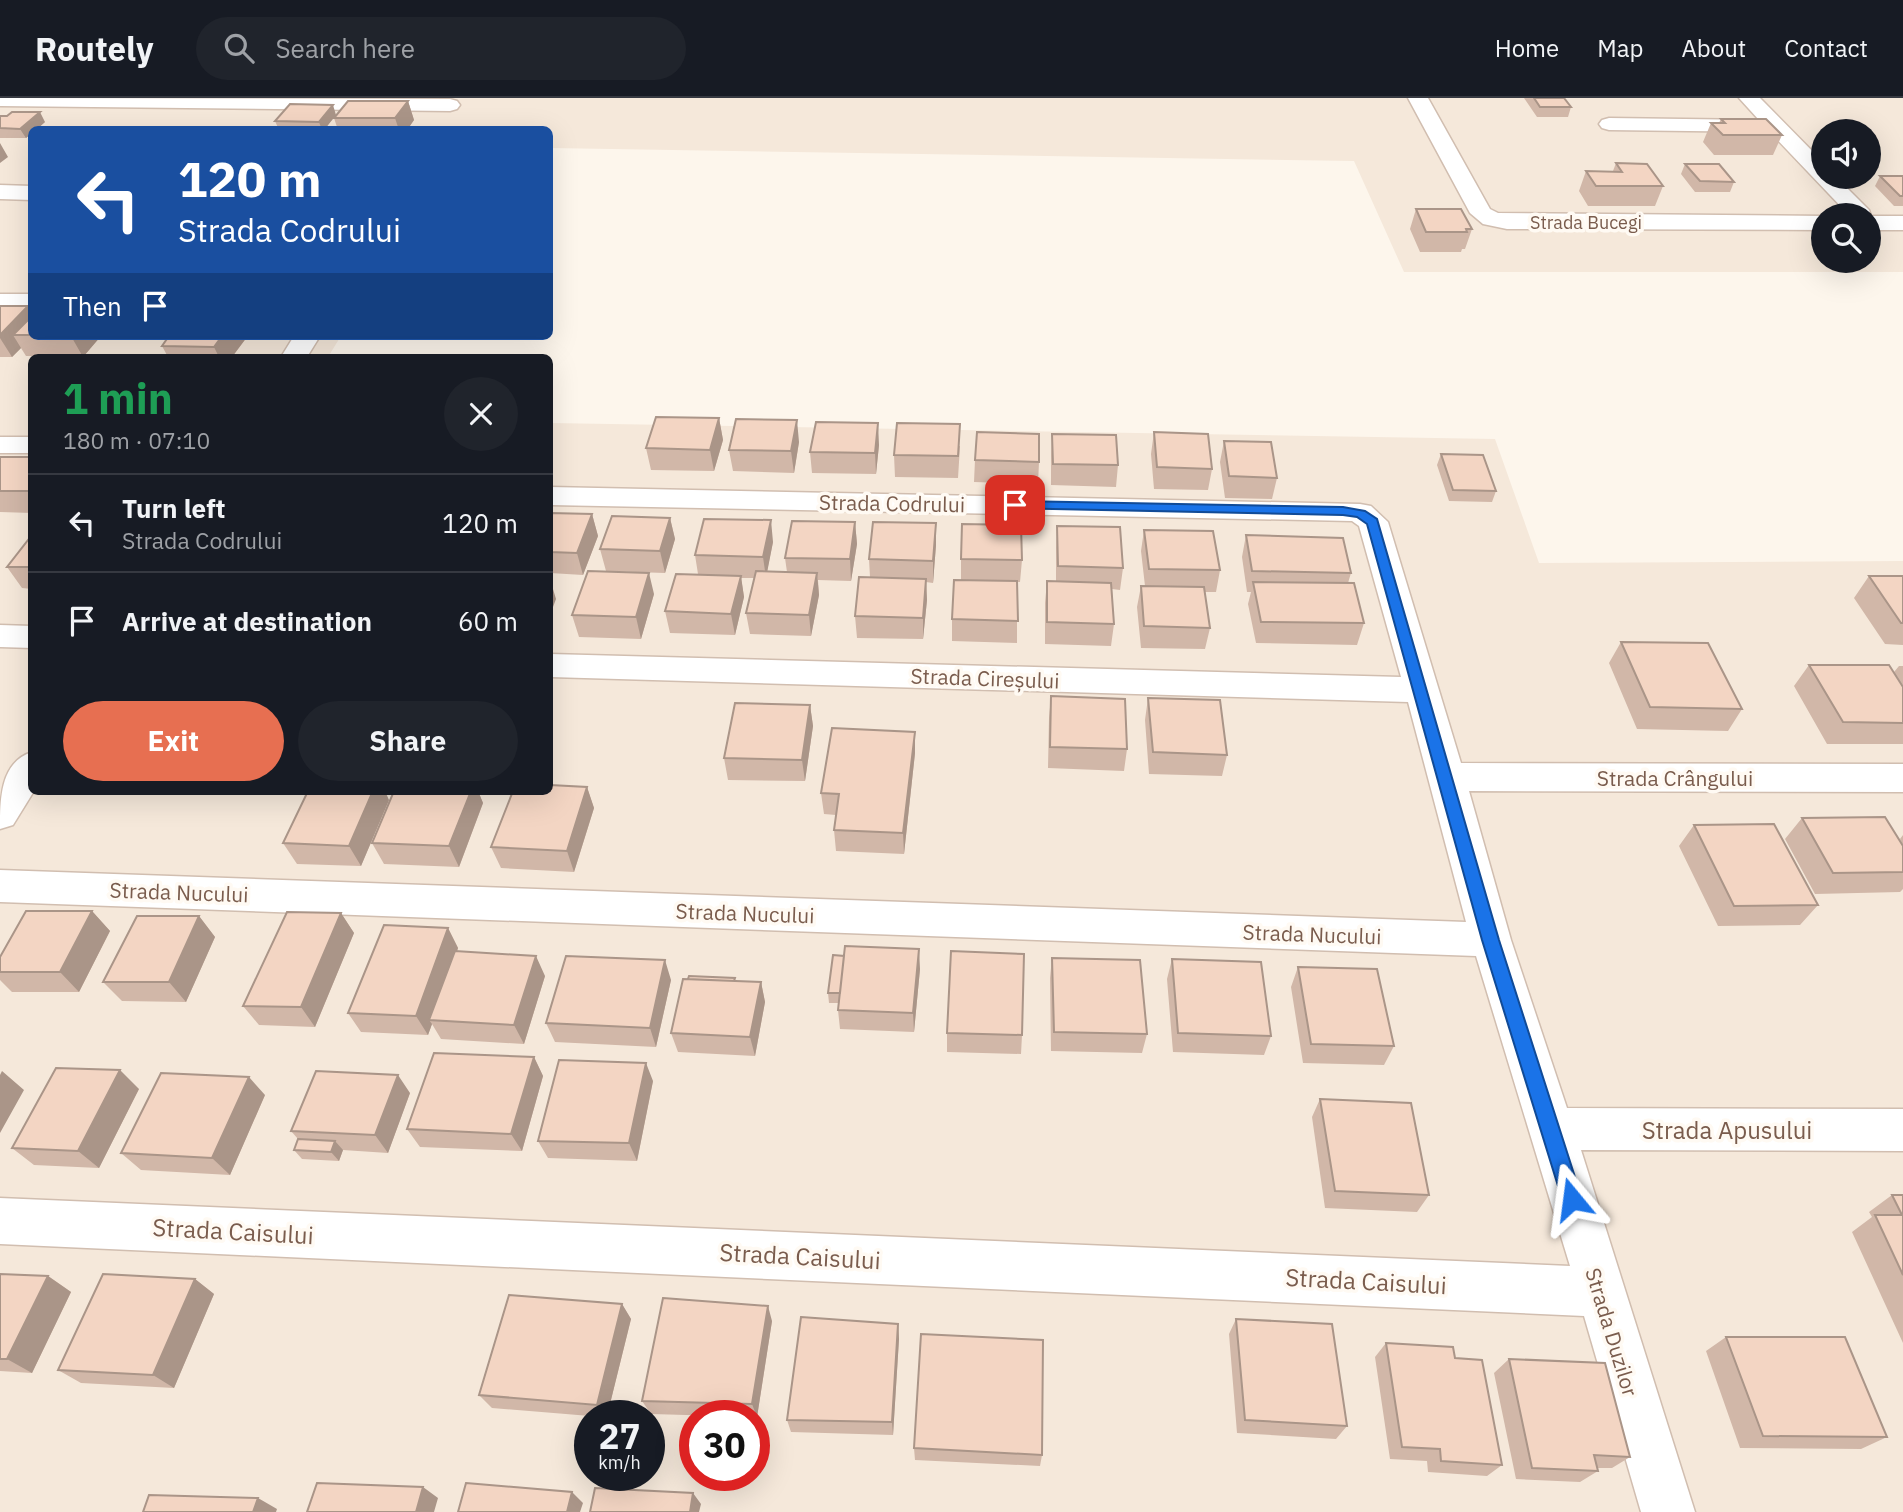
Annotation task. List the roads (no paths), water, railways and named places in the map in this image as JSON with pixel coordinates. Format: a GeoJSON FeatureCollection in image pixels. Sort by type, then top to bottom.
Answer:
{"type":"FeatureCollection","features":[{"type":"Feature","properties":{"kind":"street","name":"Strada Bucegi"},"geometry":{"type":"LineString","coordinates":[[1418,98],[1481,213],[1491,219],[1507,222],[1811,223]]}},
{"type":"Feature","properties":{"kind":"street"},"geometry":{"type":"LineString","coordinates":[[1749,98],[1811,162]]}},
{"type":"Feature","properties":{"kind":"street"},"geometry":{"type":"LineString","coordinates":[[0,100],[448,108]]}},
{"type":"Feature","properties":{"kind":"street"},"geometry":{"type":"LineString","coordinates":[[1609,124],[1776,125]]}},
{"type":"Feature","properties":{"kind":"street"},"geometry":{"type":"LineString","coordinates":[[1836,189],[1850,203]]}},
{"type":"Feature","properties":{"kind":"street"},"geometry":{"type":"LineString","coordinates":[[0,192],[28,193]]}},
{"type":"Feature","properties":{"kind":"street"},"geometry":{"type":"LineString","coordinates":[[1881,223],[1903,223]]}},
{"type":"Feature","properties":{"kind":"street"},"geometry":{"type":"LineString","coordinates":[[0,301],[28,301]]}},
{"type":"Feature","properties":{"kind":"street"},"geometry":{"type":"LineString","coordinates":[[0,444],[28,445]]}},
{"type":"Feature","properties":{"kind":"street","name":"Strada Codrului"},"geometry":{"type":"LineString","coordinates":[[553,496],[1329,510],[1360,513]]}},
{"type":"Feature","properties":{"kind":"street","name":"Strada Duzilor"},"geometry":{"type":"LineString","coordinates":[[1360,513],[1373,522],[1491,940],[1552,1129],[1599,1292],[1668,1512]]}},
{"type":"Feature","properties":{"kind":"street"},"geometry":{"type":"LineString","coordinates":[[0,636],[28,637]]}},
{"type":"Feature","properties":{"kind":"street","name":"Strada Cireșului"},"geometry":{"type":"LineString","coordinates":[[553,666],[1420,690]]}},
{"type":"Feature","properties":{"kind":"street"},"geometry":{"type":"LineString","coordinates":[[0,815],[28,771]]}},
{"type":"Feature","properties":{"kind":"street","name":"Strada Crângului"},"geometry":{"type":"LineString","coordinates":[[1447,778],[1903,778]]}},
{"type":"Feature","properties":{"kind":"street","name":"Strada Nucului"},"geometry":{"type":"LineString","coordinates":[[0,886],[1491,940]]}},
{"type":"Feature","properties":{"kind":"street","name":"Strada Apusului"},"geometry":{"type":"LineString","coordinates":[[1552,1129],[1903,1130]]}},
{"type":"Feature","properties":{"kind":"street","name":"Strada Caisului"},"geometry":{"type":"LineString","coordinates":[[0,1221],[1599,1292]]}}]}
